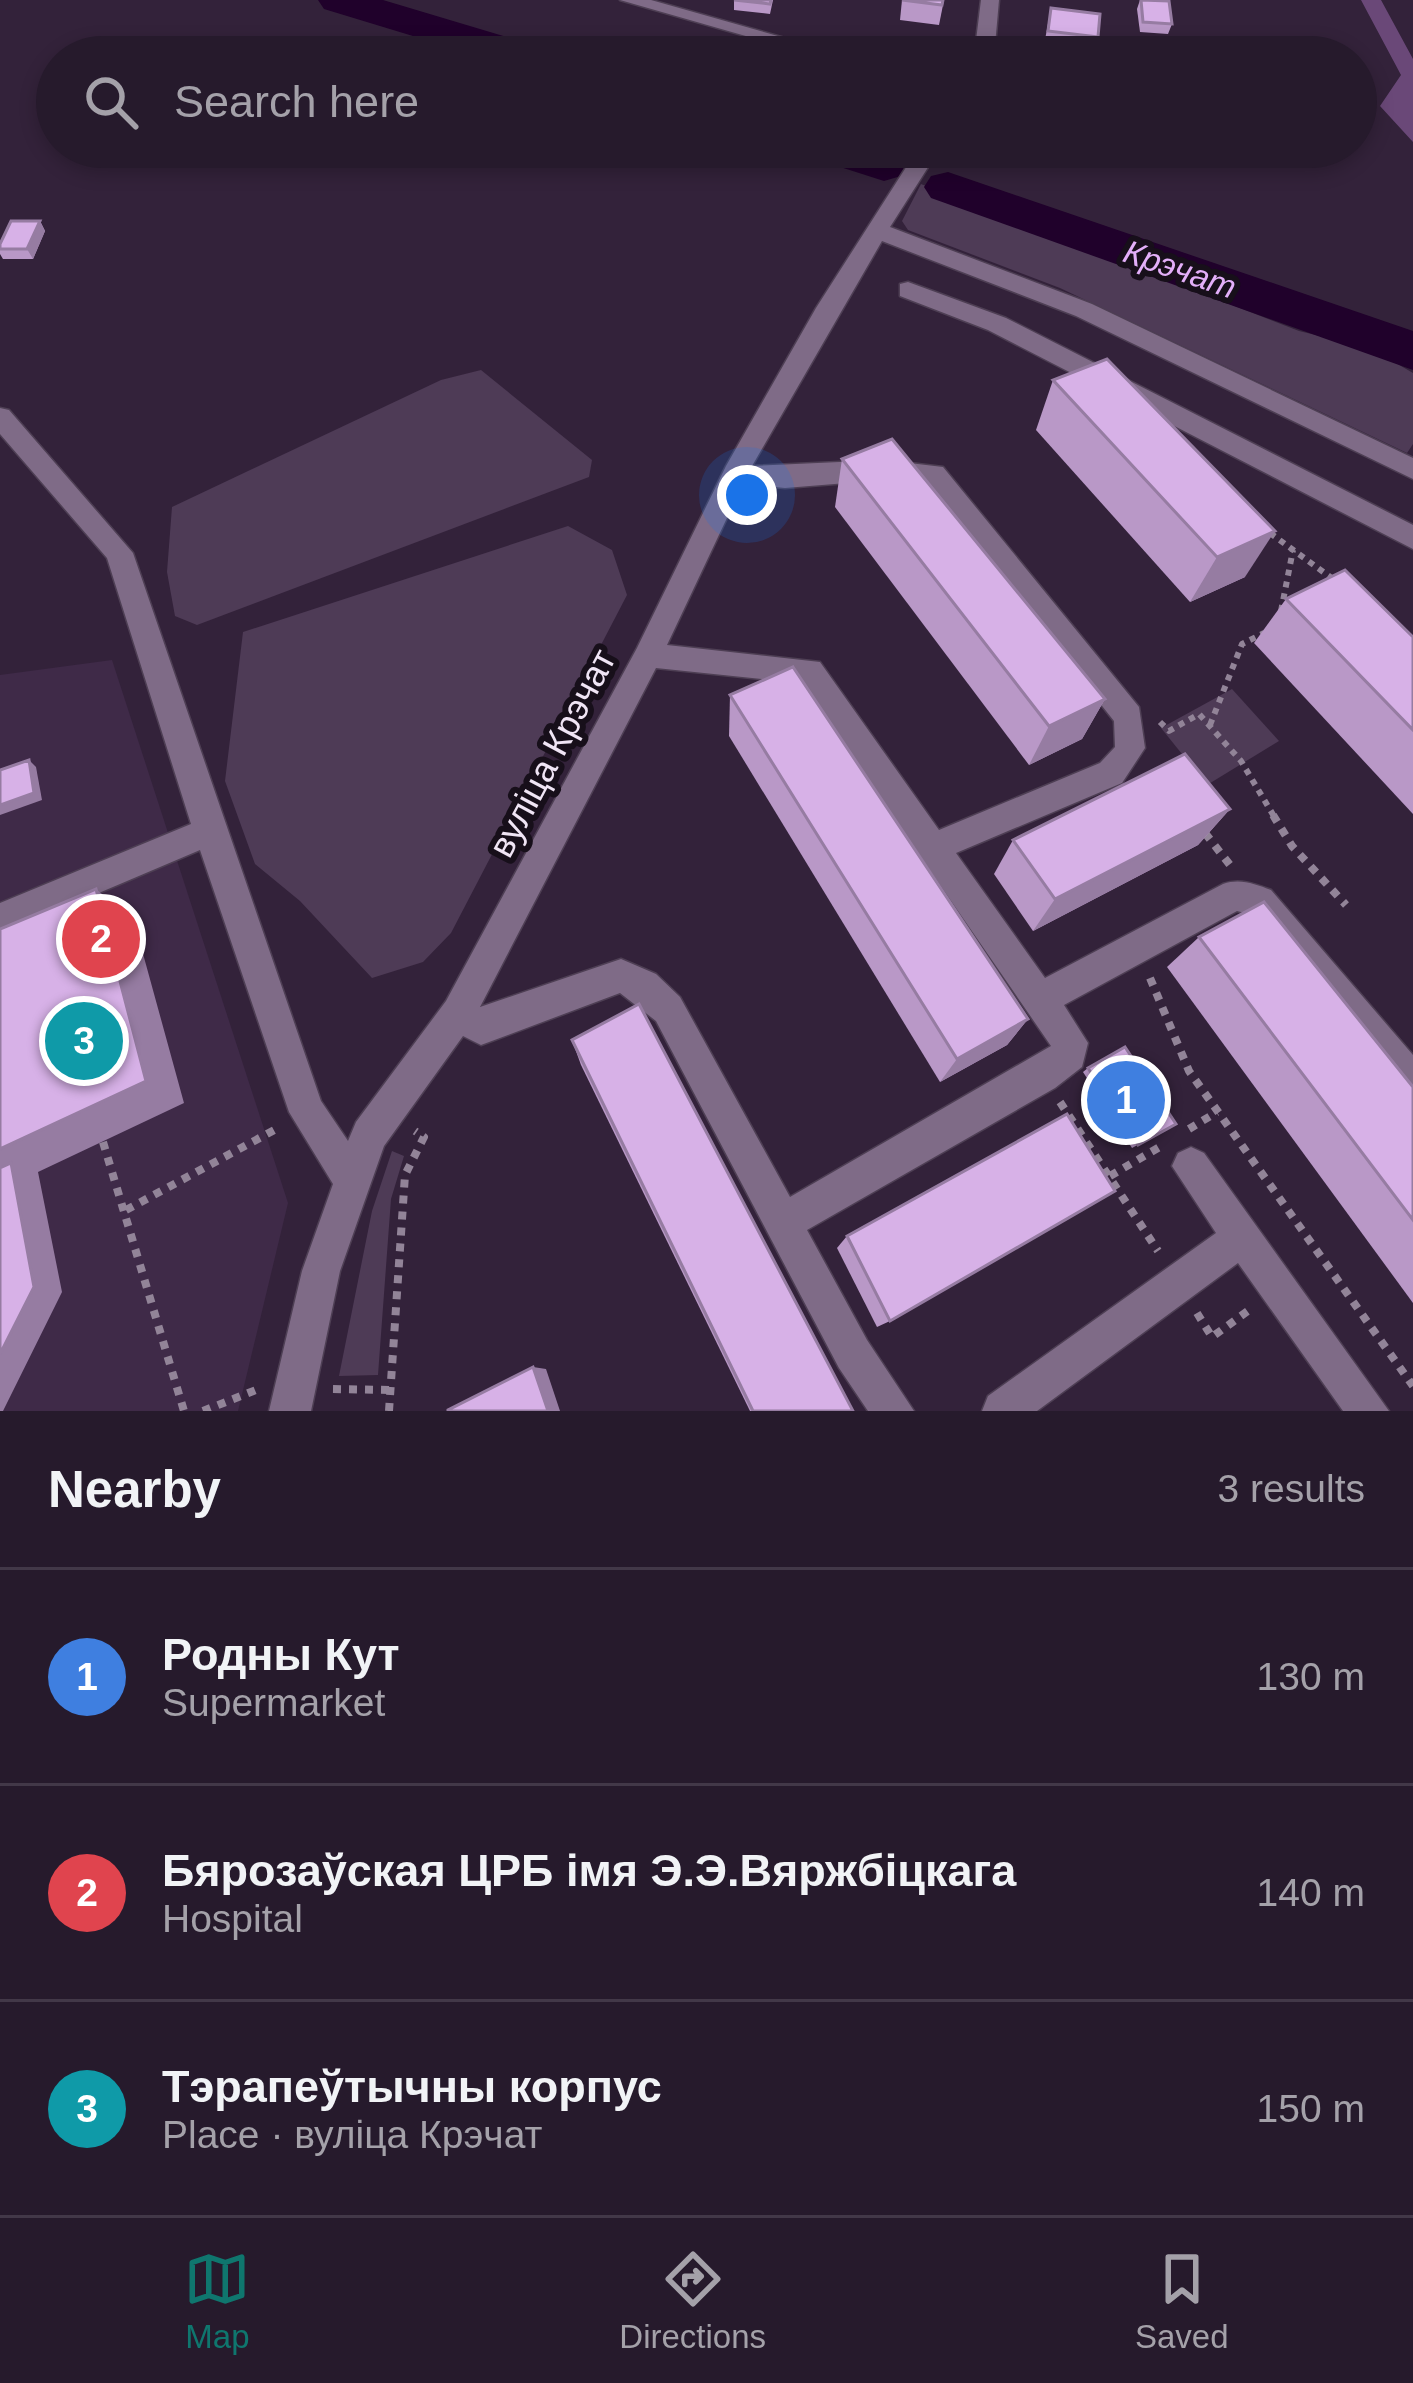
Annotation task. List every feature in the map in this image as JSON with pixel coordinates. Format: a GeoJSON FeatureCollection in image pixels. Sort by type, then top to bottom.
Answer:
{"type":"FeatureCollection","features":[{"type":"Feature","properties":{"kind":"street"},"geometry":{"type":"LineString","coordinates":[[629,0],[764,36]]}},
{"type":"Feature","properties":{"kind":"street"},"geometry":{"type":"LineString","coordinates":[[986,36],[990,0]]}},
{"type":"Feature","properties":{"kind":"street","name":"вуліца Крэчат"},"geometry":{"type":"LineString","coordinates":[[290,1411],[322,1271],[352,1179],[386,1110],[458,1013],[648,655],[735,473],[916,168]]}},
{"type":"Feature","properties":{"kind":"street"},"geometry":{"type":"LineString","coordinates":[[876,230],[1084,310],[1413,469]]}},
{"type":"Feature","properties":{"kind":"street"},"geometry":{"type":"LineString","coordinates":[[908,290],[998,324],[1413,538]]}},
{"type":"Feature","properties":{"kind":"street"},"geometry":{"type":"LineString","coordinates":[[1189,422],[1223,377]]}},
{"type":"Feature","properties":{"kind":"street"},"geometry":{"type":"LineString","coordinates":[[0,417],[119,553],[209,831],[308,1112],[352,1179]]}},
{"type":"Feature","properties":{"kind":"street"},"geometry":{"type":"LineString","coordinates":[[735,473],[771,482],[903,467],[934,474],[1127,716],[1134,738],[1129,758],[1111,773],[934,847]]}},
{"type":"Feature","properties":{"kind":"street"},"geometry":{"type":"LineString","coordinates":[[648,655],[810,671],[1070,1042],[1069,1054],[1042,1075],[784,1221]]}},
{"type":"Feature","properties":{"kind":"street"},"geometry":{"type":"LineString","coordinates":[[0,919],[209,831]]}},
{"type":"Feature","properties":{"kind":"street"},"geometry":{"type":"LineString","coordinates":[[1041,999],[1235,895],[1259,901],[1413,1082]]}},
{"type":"Feature","properties":{"kind":"street"},"geometry":{"type":"LineString","coordinates":[[458,1013],[481,1027],[621,976],[644,986],[668,1009],[853,1354],[893,1411]]}},
{"type":"Feature","properties":{"kind":"street"},"geometry":{"type":"LineString","coordinates":[[1174,1157],[1242,1238],[1368,1411]]}},
{"type":"Feature","properties":{"kind":"street"},"geometry":{"type":"LineString","coordinates":[[1004,1411],[1242,1238]]}},
{"type":"Feature","properties":{"kind":"path"},"geometry":{"type":"LineString","coordinates":[[1261,527],[1349,591]]}},
{"type":"Feature","properties":{"kind":"path"},"geometry":{"type":"LineString","coordinates":[[1210,725],[1242,644],[1278,626],[1293,550]]}},
{"type":"Feature","properties":{"kind":"path"},"geometry":{"type":"LineString","coordinates":[[1154,715],[1169,731],[1199,714],[1241,760],[1292,846],[1346,904]]}},
{"type":"Feature","properties":{"kind":"path"},"geometry":{"type":"LineString","coordinates":[[1193,818],[1234,870],[1235,895]]}},
{"type":"Feature","properties":{"kind":"path"},"geometry":{"type":"LineString","coordinates":[[1137,947],[1189,1072],[1413,1386]]}},
{"type":"Feature","properties":{"kind":"path"},"geometry":{"type":"LineString","coordinates":[[1042,1075],[1212,1337],[1280,1289]]}},
{"type":"Feature","properties":{"kind":"path"},"geometry":{"type":"LineString","coordinates":[[386,1110],[424,1137],[405,1175],[388,1411]]}},
{"type":"Feature","properties":{"kind":"path"},"geometry":{"type":"LineString","coordinates":[[126,1210],[308,1112]]}},
{"type":"Feature","properties":{"kind":"path"},"geometry":{"type":"LineString","coordinates":[[1150,1138],[1174,1157]]}},
{"type":"Feature","properties":{"kind":"path"},"geometry":{"type":"LineString","coordinates":[[104,1142],[184,1411]]}},
{"type":"Feature","properties":{"kind":"shaded area"},"geometry":{"type":"Polygon","coordinates":[[[1361,0],[1381,0],[1413,59],[1413,142],[1380,106],[1401,75],[1361,0]]]}},
{"type":"Feature","properties":{"kind":"shaded area"},"geometry":{"type":"Polygon","coordinates":[[[921,184],[1299,331],[1370,348],[1413,373],[1413,444],[1407,453],[1060,288],[908,230],[902,221],[921,184]]]}},
{"type":"Feature","properties":{"kind":"shaded area"},"geometry":{"type":"Polygon","coordinates":[[[481,370],[592,460],[589,477],[197,625],[175,616],[167,572],[172,507],[441,380],[481,370]]]}},
{"type":"Feature","properties":{"kind":"shaded area"},"geometry":{"type":"Polygon","coordinates":[[[568,526],[612,550],[627,595],[451,933],[423,962],[372,978],[300,901],[255,864],[225,781],[243,632],[568,526]]]}},
{"type":"Feature","properties":{"kind":"shaded area"},"geometry":{"type":"Polygon","coordinates":[[[112,660],[288,1203],[238,1411],[0,1411],[0,675],[112,660]]]}},
{"type":"Feature","properties":{"kind":"shaded area"},"geometry":{"type":"Polygon","coordinates":[[[1232,689],[1279,741],[1207,785],[1161,728],[1232,689]]]}},
{"type":"Feature","properties":{"kind":"shaded area"},"geometry":{"type":"Polygon","coordinates":[[[392,1151],[404,1156],[391,1199],[378,1375],[339,1376],[372,1211],[392,1151]]]}},
{"type":"Feature","properties":{"kind":"building"},"geometry":{"type":"Polygon","coordinates":[[[902,0],[943,0],[942,5],[902,0]]]}},
{"type":"Feature","properties":{"kind":"building"},"geometry":{"type":"Polygon","coordinates":[[[1141,0],[1169,1],[1172,24],[1143,22],[1141,0]]]}},
{"type":"Feature","properties":{"kind":"building"},"geometry":{"type":"Polygon","coordinates":[[[1051,8],[1100,14],[1098,36],[1048,31],[1051,8]]]}},
{"type":"Feature","properties":{"kind":"building"},"geometry":{"type":"Polygon","coordinates":[[[11,221],[40,221],[27,249],[0,249],[11,221]]]}},
{"type":"Feature","properties":{"kind":"building"},"geometry":{"type":"Polygon","coordinates":[[[1107,359],[1275,531],[1217,557],[1053,380],[1107,359]]]}},
{"type":"Feature","properties":{"kind":"building"},"geometry":{"type":"Polygon","coordinates":[[[892,439],[1105,699],[1049,726],[842,459],[892,439]]]}},
{"type":"Feature","properties":{"kind":"building"},"geometry":{"type":"Polygon","coordinates":[[[1345,570],[1413,637],[1413,730],[1286,599],[1345,570]]]}},
{"type":"Feature","properties":{"kind":"building"},"geometry":{"type":"Polygon","coordinates":[[[793,667],[1028,1019],[957,1059],[730,695],[793,667]]]}},
{"type":"Feature","properties":{"kind":"building"},"geometry":{"type":"Polygon","coordinates":[[[1185,754],[1230,809],[1055,899],[1013,840],[1185,754]]]}},
{"type":"Feature","properties":{"kind":"building"},"geometry":{"type":"Polygon","coordinates":[[[29,760],[34,793],[0,805],[0,770],[29,760]]]}},
{"type":"Feature","properties":{"kind":"building"},"geometry":{"type":"Polygon","coordinates":[[[96,889],[146,1081],[0,1149],[0,929],[96,889]]]}},
{"type":"Feature","properties":{"kind":"building"},"geometry":{"type":"Polygon","coordinates":[[[1264,902],[1413,1087],[1413,1220],[1199,937],[1264,902]]]}},
{"type":"Feature","properties":{"kind":"building"},"geometry":{"type":"Polygon","coordinates":[[[639,1004],[853,1411],[753,1411],[572,1040],[639,1004]]]}},
{"type":"Feature","properties":{"kind":"building"},"geometry":{"type":"Polygon","coordinates":[[[1125,1047],[1176,1124],[1138,1145],[1088,1068],[1125,1047]]]}},
{"type":"Feature","properties":{"kind":"building"},"geometry":{"type":"Polygon","coordinates":[[[1067,1114],[1115,1191],[890,1321],[847,1236],[1067,1114]]]}},
{"type":"Feature","properties":{"kind":"building"},"geometry":{"type":"Polygon","coordinates":[[[11,1163],[34,1287],[0,1354],[0,1168],[11,1163]]]}},
{"type":"Feature","properties":{"kind":"building"},"geometry":{"type":"Polygon","coordinates":[[[533,1367],[548,1411],[448,1411],[448,1410],[533,1367]]]}},
{"type":"Feature","properties":{"kind":"waterway","name":"Крэчат"},"geometry":{"type":"LineString","coordinates":[[339,0],[458,36]]}},
{"type":"Feature","properties":{"kind":"waterway","name":"Крэчат"},"geometry":{"type":"LineString","coordinates":[[948,187],[1413,351]]}},
{"type":"Feature","properties":{"kind":"place","name":"Бярозаўская ЦРБ імя Э.Э.Вяржбіцкага"},"geometry":{"type":"Point","coordinates":[101,939]}},
{"type":"Feature","properties":{"kind":"place","name":"Тэрапеўтычны корпус"},"geometry":{"type":"Point","coordinates":[84,1041]}},
{"type":"Feature","properties":{"kind":"place","name":"Родны Кут"},"geometry":{"type":"Point","coordinates":[1126,1100]}}]}
